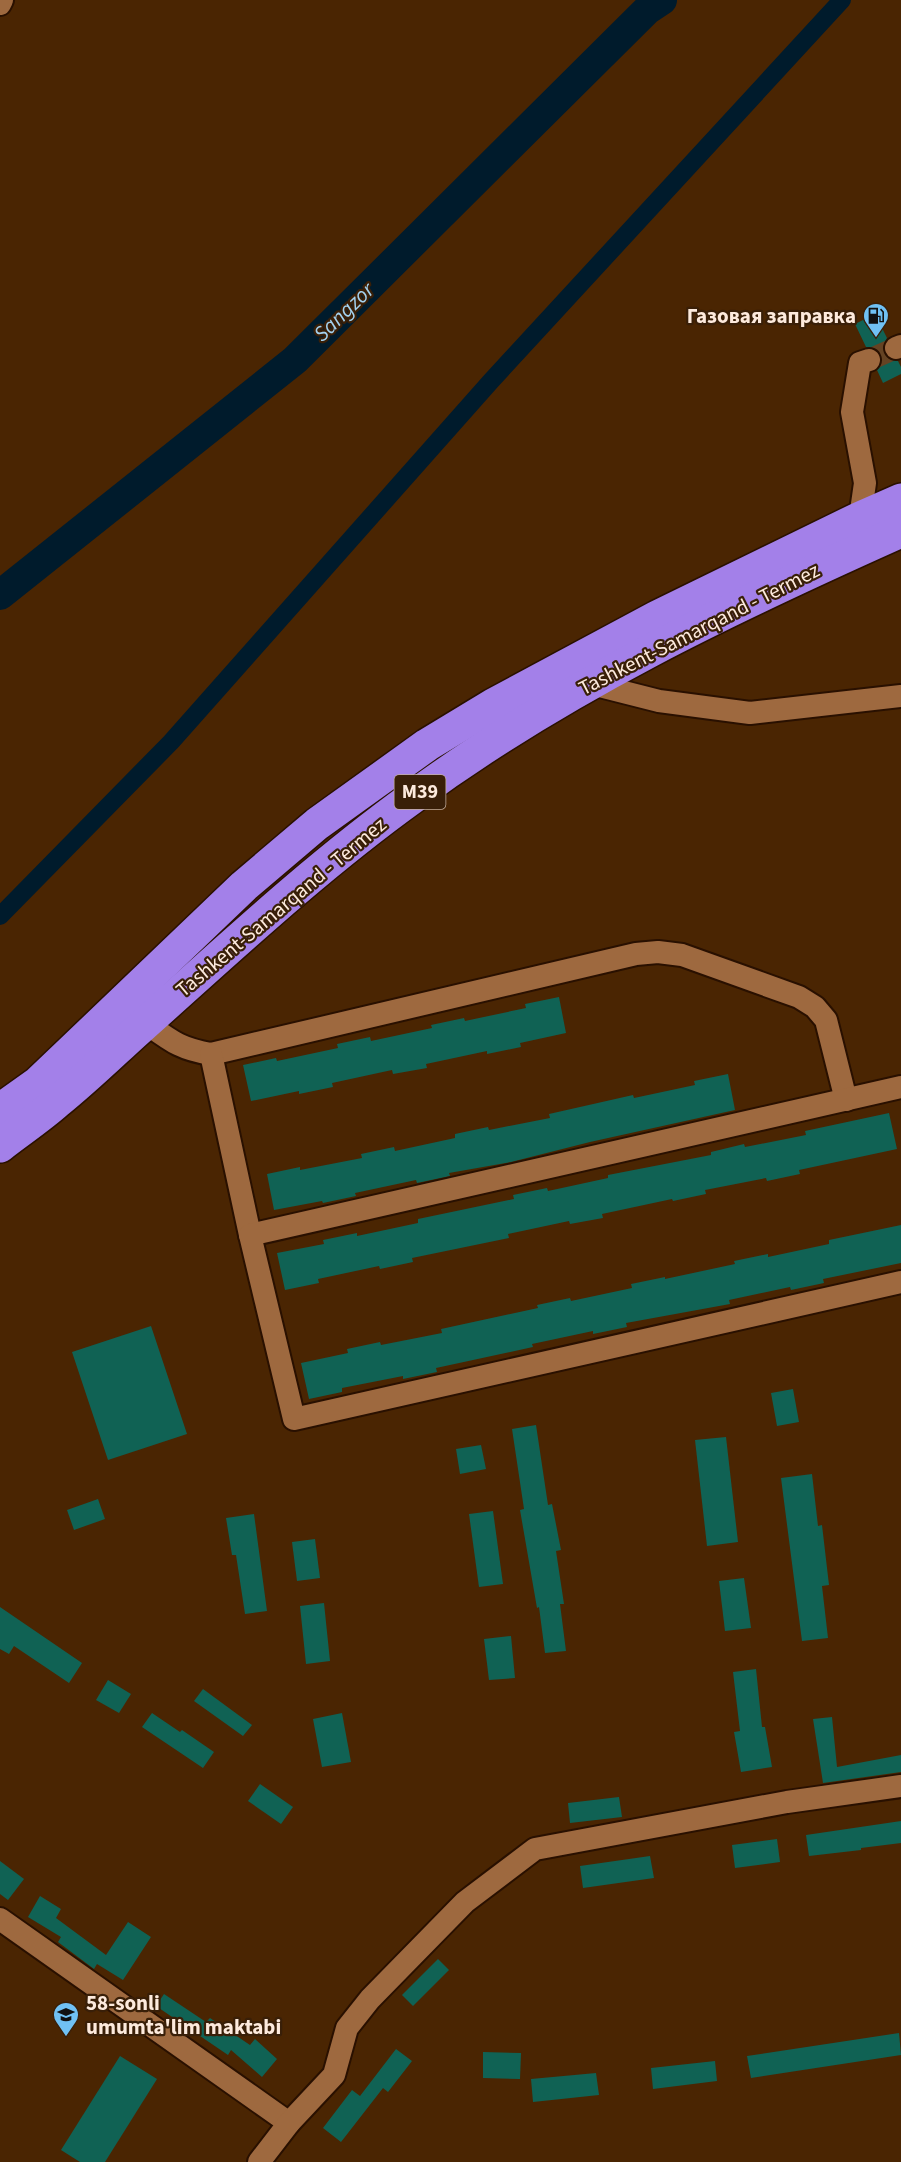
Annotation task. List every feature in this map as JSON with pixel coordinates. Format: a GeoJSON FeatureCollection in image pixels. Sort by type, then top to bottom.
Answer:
{"type":"FeatureCollection","features":[{"type":"Feature","properties":{"kind":"highway","name":"Tashkent-Samarqand - Termez"},"geometry":{"type":"LineString","coordinates":[[0,1110],[38,1083],[244,886],[317,824],[427,745],[493,705],[657,617],[901,500]]}},
{"type":"Feature","properties":{"kind":"highway","name":"Tashkent-Samarqand - Termez"},"geometry":{"type":"LineString","coordinates":[[0,1146],[57,1103],[319,870],[412,797],[491,743],[588,683],[652,648],[775,587],[901,531]]}},
{"type":"Feature","properties":{"kind":"highway"},"geometry":{"type":"LineString","coordinates":[[244,886],[243,895],[249,908],[258,912],[271,911]]}},
{"type":"Feature","properties":{"kind":"street"},"geometry":{"type":"LineString","coordinates":[[860,518],[865,483],[852,412],[860,363],[869,360]]}},
{"type":"Feature","properties":{"kind":"street"},"geometry":{"type":"LineString","coordinates":[[588,683],[659,701],[750,713],[901,696]]}},
{"type":"Feature","properties":{"kind":"street"},"geometry":{"type":"LineString","coordinates":[[146,1023],[188,1051],[211,1054],[636,954],[658,952],[682,955],[799,997],[815,1006],[826,1020],[846,1100]]}},
{"type":"Feature","properties":{"kind":"street"},"geometry":{"type":"LineString","coordinates":[[211,1054],[250,1235],[294,1419],[901,1282]]}},
{"type":"Feature","properties":{"kind":"street"},"geometry":{"type":"LineString","coordinates":[[250,1235],[901,1087]]}},
{"type":"Feature","properties":{"kind":"street"},"geometry":{"type":"LineString","coordinates":[[259,2162],[289,2124],[334,2074],[347,2028],[370,1999],[465,1902],[535,1849],[787,1802],[901,1786]]}},
{"type":"Feature","properties":{"kind":"street"},"geometry":{"type":"LineString","coordinates":[[0,1919],[289,2124]]}},
{"type":"Feature","properties":{"kind":"building"},"geometry":{"type":"Polygon","coordinates":[[[875,314],[887,338],[883,346],[884,354],[888,359],[898,361],[901,367],[901,374],[883,383],[877,370],[882,363],[882,355],[877,350],[866,347],[855,324],[875,314]]]}},
{"type":"Feature","properties":{"kind":"building"},"geometry":{"type":"Polygon","coordinates":[[[559,997],[566,1033],[520,1043],[521,1047],[487,1054],[487,1051],[426,1064],[427,1068],[393,1074],[392,1070],[332,1083],[333,1087],[251,1101],[243,1065],[276,1058],[277,1061],[338,1048],[337,1044],[370,1037],[371,1041],[432,1028],[431,1025],[464,1018],[465,1021],[526,1008],[525,1004],[559,997]]]}},
{"type":"Feature","properties":{"kind":"building"},"geometry":{"type":"Polygon","coordinates":[[[728,1074],[735,1110],[511,1162],[449,1173],[450,1176],[417,1183],[416,1180],[355,1193],[356,1196],[323,1203],[322,1201],[274,1210],[267,1174],[362,1158],[361,1154],[394,1147],[395,1151],[455,1138],[455,1134],[488,1127],[489,1130],[550,1118],[549,1114],[633,1095],[634,1098],[695,1085],[694,1081],[728,1074]]]}},
{"type":"Feature","properties":{"kind":"building"},"geometry":{"type":"Polygon","coordinates":[[[889,1113],[897,1149],[799,1170],[800,1174],[705,1190],[706,1194],[602,1214],[603,1218],[570,1224],[569,1221],[508,1234],[509,1238],[412,1258],[413,1262],[380,1269],[379,1266],[318,1279],[319,1283],[285,1290],[277,1253],[324,1244],[323,1240],[357,1233],[357,1236],[418,1223],[418,1219],[514,1199],[513,1195],[547,1188],[548,1191],[608,1178],[608,1175],[711,1155],[711,1152],[744,1144],[745,1147],[806,1135],[805,1131],[889,1113]]]}},
{"type":"Feature","properties":{"kind":"building"},"geometry":{"type":"Polygon","coordinates":[[[901,1225],[901,1263],[823,1279],[824,1283],[791,1290],[790,1287],[729,1300],[730,1304],[626,1323],[627,1327],[593,1334],[593,1331],[532,1344],[533,1347],[436,1368],[437,1372],[342,1388],[342,1392],[309,1399],[301,1363],[348,1353],[347,1349],[442,1333],[441,1329],[538,1308],[537,1305],[570,1298],[571,1301],[632,1288],[631,1284],[735,1264],[734,1261],[768,1254],[768,1257],[829,1244],[829,1240],[901,1225]]]}},
{"type":"Feature","properties":{"kind":"building"},"geometry":{"type":"Polygon","coordinates":[[[151,1326],[187,1434],[108,1460],[72,1352],[151,1326]]]}},
{"type":"Feature","properties":{"kind":"building"},"geometry":{"type":"Polygon","coordinates":[[[793,1389],[799,1422],[777,1426],[771,1393],[793,1389]]]}},
{"type":"Feature","properties":{"kind":"building"},"geometry":{"type":"Polygon","coordinates":[[[536,1425],[548,1505],[552,1504],[561,1550],[556,1551],[564,1604],[560,1604],[566,1651],[545,1653],[539,1607],[537,1608],[520,1510],[524,1509],[512,1429],[536,1425]]]}},
{"type":"Feature","properties":{"kind":"building"},"geometry":{"type":"Polygon","coordinates":[[[726,1437],[738,1542],[707,1546],[695,1440],[726,1437]]]}},
{"type":"Feature","properties":{"kind":"building"},"geometry":{"type":"Polygon","coordinates":[[[481,1445],[486,1469],[460,1474],[456,1449],[481,1445]]]}},
{"type":"Feature","properties":{"kind":"building"},"geometry":{"type":"Polygon","coordinates":[[[812,1474],[818,1526],[822,1525],[829,1585],[822,1586],[828,1638],[802,1641],[781,1478],[812,1474]]]}},
{"type":"Feature","properties":{"kind":"building"},"geometry":{"type":"Polygon","coordinates":[[[98,1499],[105,1519],[74,1530],[67,1510],[98,1499]]]}},
{"type":"Feature","properties":{"kind":"building"},"geometry":{"type":"Polygon","coordinates":[[[493,1511],[503,1584],[479,1587],[469,1514],[493,1511]]]}},
{"type":"Feature","properties":{"kind":"building"},"geometry":{"type":"Polygon","coordinates":[[[254,1514],[267,1611],[245,1614],[236,1555],[232,1555],[226,1518],[254,1514]]]}},
{"type":"Feature","properties":{"kind":"building"},"geometry":{"type":"Polygon","coordinates":[[[315,1539],[320,1578],[297,1581],[292,1542],[315,1539]]]}},
{"type":"Feature","properties":{"kind":"building"},"geometry":{"type":"Polygon","coordinates":[[[744,1578],[751,1628],[725,1631],[719,1581],[744,1578]]]}},
{"type":"Feature","properties":{"kind":"building"},"geometry":{"type":"Polygon","coordinates":[[[324,1603],[330,1661],[306,1664],[300,1606],[324,1603]]]}},
{"type":"Feature","properties":{"kind":"building"},"geometry":{"type":"Polygon","coordinates":[[[0,1607],[82,1663],[69,1683],[14,1646],[9,1654],[0,1649],[0,1607]]]}},
{"type":"Feature","properties":{"kind":"building"},"geometry":{"type":"Polygon","coordinates":[[[511,1636],[515,1678],[489,1680],[484,1639],[511,1636]]]}},
{"type":"Feature","properties":{"kind":"building"},"geometry":{"type":"Polygon","coordinates":[[[756,1669],[762,1727],[765,1727],[772,1767],[741,1772],[734,1732],[740,1731],[733,1672],[756,1669]]]}},
{"type":"Feature","properties":{"kind":"building"},"geometry":{"type":"Polygon","coordinates":[[[108,1680],[131,1694],[119,1713],[96,1700],[108,1680]]]}},
{"type":"Feature","properties":{"kind":"building"},"geometry":{"type":"Polygon","coordinates":[[[203,1689],[252,1725],[243,1736],[194,1701],[203,1689]]]}},
{"type":"Feature","properties":{"kind":"building"},"geometry":{"type":"Polygon","coordinates":[[[152,1713],[214,1752],[203,1768],[142,1727],[152,1713]]]}},
{"type":"Feature","properties":{"kind":"building"},"geometry":{"type":"Polygon","coordinates":[[[342,1713],[351,1762],[322,1767],[313,1719],[342,1713]]]}},
{"type":"Feature","properties":{"kind":"building"},"geometry":{"type":"Polygon","coordinates":[[[832,1717],[837,1767],[901,1755],[901,1772],[823,1783],[813,1719],[832,1717]]]}},
{"type":"Feature","properties":{"kind":"building"},"geometry":{"type":"Polygon","coordinates":[[[260,1784],[293,1807],[281,1824],[248,1801],[260,1784]]]}},
{"type":"Feature","properties":{"kind":"building"},"geometry":{"type":"Polygon","coordinates":[[[619,1797],[622,1817],[570,1823],[568,1803],[619,1797]]]}},
{"type":"Feature","properties":{"kind":"building"},"geometry":{"type":"Polygon","coordinates":[[[901,1821],[901,1843],[809,1856],[806,1835],[901,1821]]]}},
{"type":"Feature","properties":{"kind":"building"},"geometry":{"type":"Polygon","coordinates":[[[777,1839],[780,1862],[735,1868],[732,1845],[777,1839]]]}},
{"type":"Feature","properties":{"kind":"building"},"geometry":{"type":"Polygon","coordinates":[[[650,1856],[654,1878],[583,1888],[580,1866],[650,1856]]]}},
{"type":"Feature","properties":{"kind":"building"},"geometry":{"type":"Polygon","coordinates":[[[0,1861],[24,1879],[8,1900],[0,1894],[0,1861]]]}},
{"type":"Feature","properties":{"kind":"building"},"geometry":{"type":"Polygon","coordinates":[[[40,1896],[61,1909],[56,1918],[106,1955],[128,1922],[151,1937],[123,1980],[97,1964],[94,1969],[58,1942],[61,1937],[28,1917],[40,1896]]]}},
{"type":"Feature","properties":{"kind":"building"},"geometry":{"type":"Polygon","coordinates":[[[438,1959],[449,1970],[413,2006],[402,1995],[438,1959]]]}},
{"type":"Feature","properties":{"kind":"building"},"geometry":{"type":"Polygon","coordinates":[[[164,1994],[206,2022],[210,2018],[250,2045],[255,2039],[277,2059],[262,2077],[231,2050],[228,2055],[156,2006],[164,1994]]]}},
{"type":"Feature","properties":{"kind":"building"},"geometry":{"type":"Polygon","coordinates":[[[899,2033],[901,2055],[751,2078],[747,2056],[899,2033]]]}},
{"type":"Feature","properties":{"kind":"building"},"geometry":{"type":"Polygon","coordinates":[[[396,2049],[412,2061],[388,2092],[383,2088],[341,2142],[323,2128],[352,2090],[360,2096],[396,2049]]]}},
{"type":"Feature","properties":{"kind":"building"},"geometry":{"type":"Polygon","coordinates":[[[483,2052],[521,2053],[520,2079],[483,2078],[483,2052]]]}},
{"type":"Feature","properties":{"kind":"building"},"geometry":{"type":"Polygon","coordinates":[[[120,2056],[157,2079],[105,2162],[80,2162],[61,2150],[120,2056]]]}},
{"type":"Feature","properties":{"kind":"building"},"geometry":{"type":"Polygon","coordinates":[[[715,2061],[717,2081],[653,2089],[651,2068],[715,2061]]]}},
{"type":"Feature","properties":{"kind":"building"},"geometry":{"type":"Polygon","coordinates":[[[596,2073],[599,2095],[533,2102],[531,2079],[596,2073]]]}},
{"type":"Feature","properties":{"kind":"waterway","name":"Sangzor"},"geometry":{"type":"LineString","coordinates":[[0,595],[295,360],[647,10],[662,0]]}},
{"type":"Feature","properties":{"kind":"waterway"},"geometry":{"type":"LineString","coordinates":[[0,916],[171,742],[491,381],[842,0]]}},
{"type":"Feature","properties":{"kind":"tunnel"},"geometry":{"type":"LineString","coordinates":[[869,360],[896,348]]}},
{"type":"Feature","properties":{"kind":"place","name":"Газовая заправка"},"geometry":{"type":"Point","coordinates":[876,339]}},
{"type":"Feature","properties":{"kind":"place","name":"58-sonli umumta'lim maktabi"},"geometry":{"type":"Point","coordinates":[66,2038]}}]}
